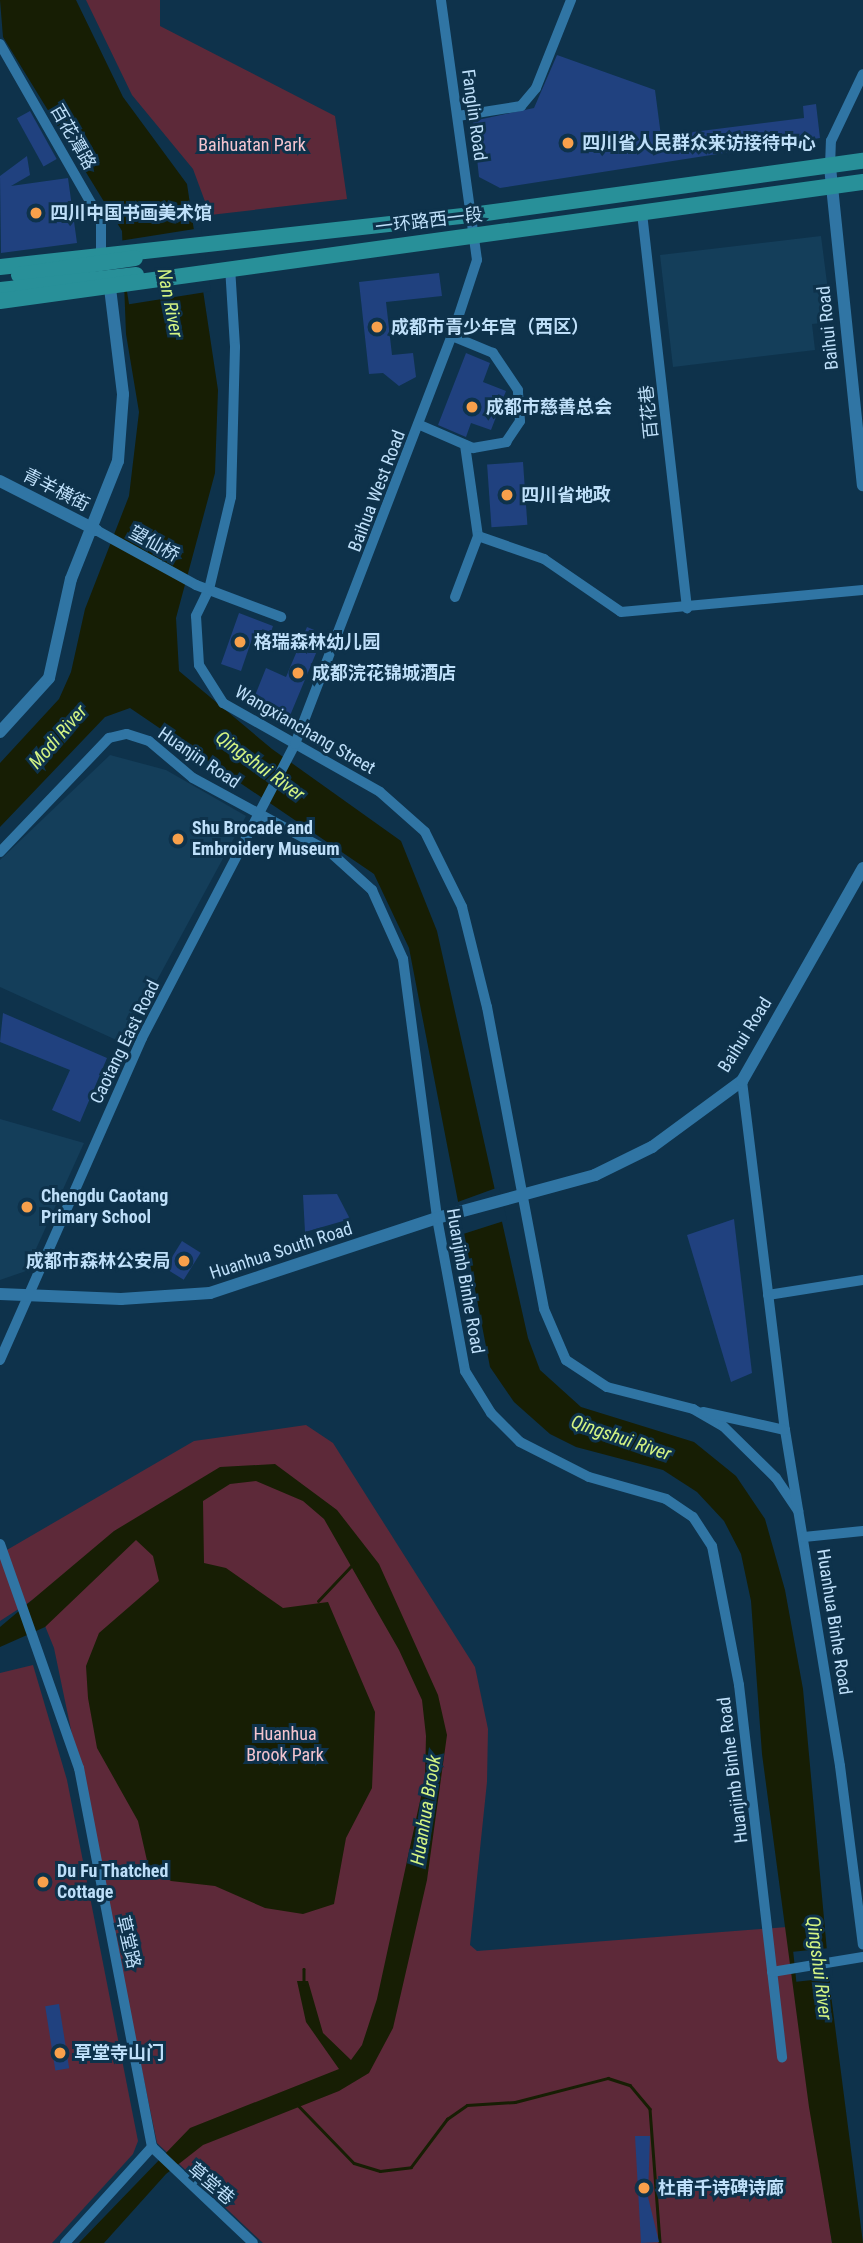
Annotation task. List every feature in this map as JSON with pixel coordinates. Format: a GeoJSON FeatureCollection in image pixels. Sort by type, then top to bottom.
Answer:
{"type":"FeatureCollection","features":[{"type":"Feature","properties":{"kind":"main road","name":"一环路西一段"},"geometry":{"type":"LineString","coordinates":[[112,270],[168,251],[472,215],[863,161]]}},
{"type":"Feature","properties":{"kind":"main road","name":"一环路西一段"},"geometry":{"type":"LineString","coordinates":[[112,270],[170,274],[213,269],[863,182]]}},
{"type":"Feature","properties":{"kind":"main road"},"geometry":{"type":"LineString","coordinates":[[0,267],[112,270]]}},
{"type":"Feature","properties":{"kind":"main road"},"geometry":{"type":"LineString","coordinates":[[0,277],[112,270]]}},
{"type":"Feature","properties":{"kind":"main road"},"geometry":{"type":"LineString","coordinates":[[0,290],[112,270]]}},
{"type":"Feature","properties":{"kind":"main road"},"geometry":{"type":"LineString","coordinates":[[0,301],[112,270]]}},
{"type":"Feature","properties":{"kind":"street","name":"Fanglin Road"},"geometry":{"type":"LineString","coordinates":[[440,0],[474,234]]}},
{"type":"Feature","properties":{"kind":"street"},"geometry":{"type":"LineString","coordinates":[[458,116],[521,106],[536,88],[571,0]]}},
{"type":"Feature","properties":{"kind":"street","name":"百花潭路"},"geometry":{"type":"LineString","coordinates":[[0,44],[101,220],[112,270]]}},
{"type":"Feature","properties":{"kind":"street"},"geometry":{"type":"LineString","coordinates":[[830,167],[831,141],[863,74]]}},
{"type":"Feature","properties":{"kind":"street","name":"Baihui Road"},"geometry":{"type":"LineString","coordinates":[[830,167],[863,485]]}},
{"type":"Feature","properties":{"kind":"street","name":"百花巷"},"geometry":{"type":"LineString","coordinates":[[642,213],[687,608]]}},
{"type":"Feature","properties":{"kind":"street","name":"Baihua West Road"},"geometry":{"type":"LineString","coordinates":[[264,805],[295,744],[420,425],[477,260],[474,234]]}},
{"type":"Feature","properties":{"kind":"street","name":"Wangxianchang Street"},"geometry":{"type":"LineString","coordinates":[[230,266],[235,347],[231,496],[209,589],[196,616],[200,665],[223,703],[380,792],[425,832],[462,907],[524,1193]]}},
{"type":"Feature","properties":{"kind":"street"},"geometry":{"type":"LineString","coordinates":[[0,732],[49,678],[71,579],[118,461],[123,394],[112,270]]}},
{"type":"Feature","properties":{"kind":"street"},"geometry":{"type":"LineString","coordinates":[[420,425],[465,445],[506,442],[520,421],[518,390],[493,353],[452,336]]}},
{"type":"Feature","properties":{"kind":"street"},"geometry":{"type":"LineString","coordinates":[[455,597],[478,536],[465,445]]}},
{"type":"Feature","properties":{"kind":"street","name":"青羊横街"},"geometry":{"type":"LineString","coordinates":[[0,481],[93,529]]}},
{"type":"Feature","properties":{"kind":"street","name":"望仙桥"},"geometry":{"type":"LineString","coordinates":[[93,529],[197,585],[281,617]]}},
{"type":"Feature","properties":{"kind":"street"},"geometry":{"type":"LineString","coordinates":[[478,536],[544,559],[621,611],[687,608],[863,590]]}},
{"type":"Feature","properties":{"kind":"street","name":"Huanjin Road"},"geometry":{"type":"LineString","coordinates":[[0,852],[109,738],[127,734],[149,741],[193,778],[259,815]]}},
{"type":"Feature","properties":{"kind":"street","name":"Caotang East Road"},"geometry":{"type":"LineString","coordinates":[[25,1299],[142,1038],[264,805]]}},
{"type":"Feature","properties":{"kind":"street","name":"Huanjinb Binhe Road"},"geometry":{"type":"LineString","coordinates":[[259,815],[355,871],[372,890],[398,947],[437,1218],[465,1371],[491,1413],[545,1457],[589,1477],[635,1486],[666,1499],[693,1517],[712,1546],[739,1685],[782,2058]]}},
{"type":"Feature","properties":{"kind":"street","name":"Baihui Road"},"geometry":{"type":"LineString","coordinates":[[524,1193],[595,1175],[652,1147],[742,1081],[863,868]]}},
{"type":"Feature","properties":{"kind":"street","name":"Huanhua Binhe Road"},"geometry":{"type":"LineString","coordinates":[[742,1081],[785,1430],[804,1537],[863,1945]]}},
{"type":"Feature","properties":{"kind":"street","name":"Huanhua South Road"},"geometry":{"type":"LineString","coordinates":[[0,1294],[25,1299],[210,1293],[437,1218],[524,1193]]}},
{"type":"Feature","properties":{"kind":"street","name":"Huanhua Binhe Road"},"geometry":{"type":"LineString","coordinates":[[524,1193],[544,1309],[566,1360],[607,1387],[785,1430]]}},
{"type":"Feature","properties":{"kind":"street"},"geometry":{"type":"LineString","coordinates":[[768,1295],[863,1280]]}},
{"type":"Feature","properties":{"kind":"street"},"geometry":{"type":"LineString","coordinates":[[0,1360],[25,1299]]}},
{"type":"Feature","properties":{"kind":"street","name":"Huanhua Binhe Road"},"geometry":{"type":"LineString","coordinates":[[693,1409],[751,1452],[798,1511]]}},
{"type":"Feature","properties":{"kind":"street"},"geometry":{"type":"LineString","coordinates":[[804,1537],[863,1531]]}},
{"type":"Feature","properties":{"kind":"street","name":"草堂路"},"geometry":{"type":"LineString","coordinates":[[0,1544],[79,1768],[154,2152]]}},
{"type":"Feature","properties":{"kind":"street"},"geometry":{"type":"LineString","coordinates":[[772,1972],[863,1957]]}},
{"type":"Feature","properties":{"kind":"street"},"geometry":{"type":"LineString","coordinates":[[65,2243],[154,2152]]}},
{"type":"Feature","properties":{"kind":"street","name":"草堂巷"},"geometry":{"type":"LineString","coordinates":[[154,2152],[253,2243]]}},
{"type":"Feature","properties":{"kind":"shaded area"},"geometry":{"type":"Polygon","coordinates":[[[821,236],[832,322],[812,324],[815,350],[673,367],[660,255],[821,236]]]}},
{"type":"Feature","properties":{"kind":"shaded area"},"geometry":{"type":"Polygon","coordinates":[[[110,755],[166,770],[246,816],[123,1043],[0,987],[0,860],[110,755]]]}},
{"type":"Feature","properties":{"kind":"shaded area","name":"Chengdu Caotang Primary School"},"geometry":{"type":"Polygon","coordinates":[[[0,1119],[84,1143],[26,1271],[0,1280],[0,1119]]]}},
{"type":"Feature","properties":{"kind":"green space","name":"Baihuatan Park"},"geometry":{"type":"Polygon","coordinates":[[[86,0],[160,0],[160,26],[335,116],[347,199],[210,215],[193,169],[132,95],[86,0]]]}},
{"type":"Feature","properties":{"kind":"green space","name":"Huanhua Brook Park"},"geometry":{"type":"Polygon","coordinates":[[[306,1425],[333,1443],[475,1667],[488,1729],[487,1782],[470,1945],[477,1951],[787,1927],[832,2243],[263,2243],[157,2143],[54,1648],[34,1599],[0,1621],[0,1554],[194,1441],[306,1425]]]}},
{"type":"Feature","properties":{"kind":"green space","name":"Du Fu Thatched Cottage"},"geometry":{"type":"Polygon","coordinates":[[[33,1665],[67,1780],[138,2141],[133,2154],[52,2243],[0,2243],[0,1673],[33,1665]]]}},
{"type":"Feature","properties":{"kind":"water"},"geometry":{"type":"Polygon","coordinates":[[[0,0],[76,0],[123,97],[187,184],[218,390],[215,473],[176,618],[179,671],[272,749],[401,841],[437,931],[528,1338],[540,1370],[581,1407],[694,1442],[736,1476],[765,1519],[785,1590],[803,1689],[831,1995],[863,2243],[832,2243],[809,2107],[762,1754],[751,1601],[741,1554],[724,1521],[697,1492],[663,1470],[576,1447],[550,1434],[514,1402],[490,1367],[409,948],[374,874],[130,708],[105,717],[0,827],[0,763],[59,699],[71,672],[85,609],[129,496],[139,412],[126,334],[122,231],[3,37],[0,0]]]}},
{"type":"Feature","properties":{"kind":"water","name":"Huanhua Brook"},"geometry":{"type":"Polygon","coordinates":[[[275,1464],[337,1510],[379,1564],[438,1695],[447,1735],[427,1880],[393,2028],[369,2073],[339,2091],[203,2145],[166,2174],[104,2243],[79,2243],[190,2128],[339,2069],[306,2022],[297,1981],[308,1981],[323,2033],[351,2060],[362,2045],[377,1999],[425,1778],[426,1736],[422,1700],[399,1650],[324,1519],[303,1501],[256,1481],[230,1484],[203,1501],[204,1563],[226,1568],[283,1608],[328,1602],[375,1712],[372,1788],[346,1838],[334,1904],[303,1914],[265,1908],[215,1886],[171,1881],[148,1865],[138,1821],[97,1748],[88,1698],[86,1666],[99,1633],[159,1581],[153,1556],[136,1540],[45,1627],[0,1647],[0,1627],[114,1531],[220,1467],[275,1464]]]}},
{"type":"Feature","properties":{"kind":"pier"},"geometry":{"type":"Polygon","coordinates":[[[201,228],[211,291],[129,304],[119,241],[201,228]]]}},
{"type":"Feature","properties":{"kind":"pier"},"geometry":{"type":"Polygon","coordinates":[[[499,1187],[507,1220],[460,1235],[455,1203],[499,1187]]]}},
{"type":"Feature","properties":{"kind":"pier"},"geometry":{"type":"Polygon","coordinates":[[[830,1948],[833,1978],[796,1982],[793,1952],[830,1948]]]}},
{"type":"Feature","properties":{"kind":"building","name":"四川省人民群众来访接待中心"},"geometry":{"type":"Polygon","coordinates":[[[557,55],[655,90],[661,136],[804,118],[803,106],[816,104],[820,138],[500,188],[479,177],[473,121],[534,108],[557,55]]]}},
{"type":"Feature","properties":{"kind":"building"},"geometry":{"type":"Polygon","coordinates":[[[30,111],[57,159],[44,166],[17,118],[30,111]]]}},
{"type":"Feature","properties":{"kind":"building","name":"四川中国书画美术馆"},"geometry":{"type":"Polygon","coordinates":[[[27,156],[30,175],[11,186],[68,178],[77,243],[1,253],[0,176],[27,156]]]}},
{"type":"Feature","properties":{"kind":"building","name":"成都市青少年宫（西区）"},"geometry":{"type":"Polygon","coordinates":[[[439,273],[442,296],[386,302],[392,355],[413,353],[416,377],[399,386],[383,373],[369,374],[359,282],[439,273]]]}},
{"type":"Feature","properties":{"kind":"building","name":"成都市慈善总会"},"geometry":{"type":"Polygon","coordinates":[[[466,353],[490,363],[483,382],[506,391],[491,430],[471,423],[466,437],[438,425],[466,353]]]}},
{"type":"Feature","properties":{"kind":"building","name":"四川省地政"},"geometry":{"type":"Polygon","coordinates":[[[523,462],[527,525],[491,527],[487,465],[523,462]]]}},
{"type":"Feature","properties":{"kind":"building","name":"格瑞森林幼儿园"},"geometry":{"type":"Polygon","coordinates":[[[239,613],[273,626],[267,644],[252,639],[241,671],[221,664],[239,613]]]}},
{"type":"Feature","properties":{"kind":"building","name":"成都浣花锦城酒店"},"geometry":{"type":"Polygon","coordinates":[[[307,627],[324,634],[289,718],[252,703],[266,668],[286,677],[307,627]]]}},
{"type":"Feature","properties":{"kind":"building"},"geometry":{"type":"Polygon","coordinates":[[[3,1013],[107,1058],[80,1122],[52,1110],[70,1070],[0,1042],[3,1013]]]}},
{"type":"Feature","properties":{"kind":"building"},"geometry":{"type":"Polygon","coordinates":[[[337,1194],[350,1219],[305,1232],[303,1195],[337,1194]]]}},
{"type":"Feature","properties":{"kind":"building"},"geometry":{"type":"Polygon","coordinates":[[[734,1219],[752,1373],[731,1382],[687,1235],[734,1219]]]}},
{"type":"Feature","properties":{"kind":"building","name":"成都市森林公安局"},"geometry":{"type":"Polygon","coordinates":[[[182,1241],[201,1253],[184,1280],[165,1268],[182,1241]]]}},
{"type":"Feature","properties":{"kind":"building","name":"草堂寺山门"},"geometry":{"type":"Polygon","coordinates":[[[59,2004],[69,2068],[55,2070],[45,2006],[59,2004]]]}},
{"type":"Feature","properties":{"kind":"building","name":"杜甫千诗碑诗廊"},"geometry":{"type":"Polygon","coordinates":[[[635,2136],[650,2136],[648,2197],[659,2242],[641,2243],[635,2136]]]}},
{"type":"Feature","properties":{"kind":"waterway"},"geometry":{"type":"LineString","coordinates":[[318,1601],[354,1563]]}},
{"type":"Feature","properties":{"kind":"waterway"},"geometry":{"type":"LineString","coordinates":[[304,1969],[304,1984]]}},
{"type":"Feature","properties":{"kind":"waterway"},"geometry":{"type":"LineString","coordinates":[[296,2103],[354,2163],[380,2171],[411,2167],[447,2119],[467,2105],[515,2102],[608,2078],[630,2085],[650,2109],[660,2243]]}},
{"type":"Feature","properties":{"kind":"place","name":"四川省人民群众来访接待中心"},"geometry":{"type":"Point","coordinates":[568,143]}},
{"type":"Feature","properties":{"kind":"place","name":"四川中国书画美术馆"},"geometry":{"type":"Point","coordinates":[36,213]}},
{"type":"Feature","properties":{"kind":"place","name":"成都市青少年宫（西区）"},"geometry":{"type":"Point","coordinates":[377,327]}},
{"type":"Feature","properties":{"kind":"place","name":"成都市慈善总会"},"geometry":{"type":"Point","coordinates":[472,407]}},
{"type":"Feature","properties":{"kind":"place","name":"四川省地政"},"geometry":{"type":"Point","coordinates":[507,495]}},
{"type":"Feature","properties":{"kind":"place","name":"格瑞森林幼儿园"},"geometry":{"type":"Point","coordinates":[240,642]}},
{"type":"Feature","properties":{"kind":"place","name":"成都浣花锦城酒店"},"geometry":{"type":"Point","coordinates":[298,673]}},
{"type":"Feature","properties":{"kind":"place","name":"Shu Brocade and Embroidery Museum"},"geometry":{"type":"Point","coordinates":[178,839]}},
{"type":"Feature","properties":{"kind":"place","name":"Chengdu Caotang Primary School"},"geometry":{"type":"Point","coordinates":[27,1207]}},
{"type":"Feature","properties":{"kind":"place","name":"成都市森林公安局"},"geometry":{"type":"Point","coordinates":[184,1261]}},
{"type":"Feature","properties":{"kind":"place","name":"Du Fu Thatched Cottage"},"geometry":{"type":"Point","coordinates":[43,1882]}},
{"type":"Feature","properties":{"kind":"place","name":"草堂寺山门"},"geometry":{"type":"Point","coordinates":[60,2053]}},
{"type":"Feature","properties":{"kind":"place","name":"杜甫千诗碑诗廊"},"geometry":{"type":"Point","coordinates":[644,2188]}},
{"type":"Feature","properties":{"kind":"water label","name":"Nan River"},"geometry":{"type":"Point","coordinates":[170,303]}},
{"type":"Feature","properties":{"kind":"water label","name":"Modi River"},"geometry":{"type":"Point","coordinates":[58,737]}},
{"type":"Feature","properties":{"kind":"water label","name":"Qingshui River"},"geometry":{"type":"Point","coordinates":[260,766]}},
{"type":"Feature","properties":{"kind":"water label","name":"Qingshui River"},"geometry":{"type":"Point","coordinates":[621,1438]}},
{"type":"Feature","properties":{"kind":"water label","name":"Qingshui River"},"geometry":{"type":"Point","coordinates":[819,1968]}}]}
